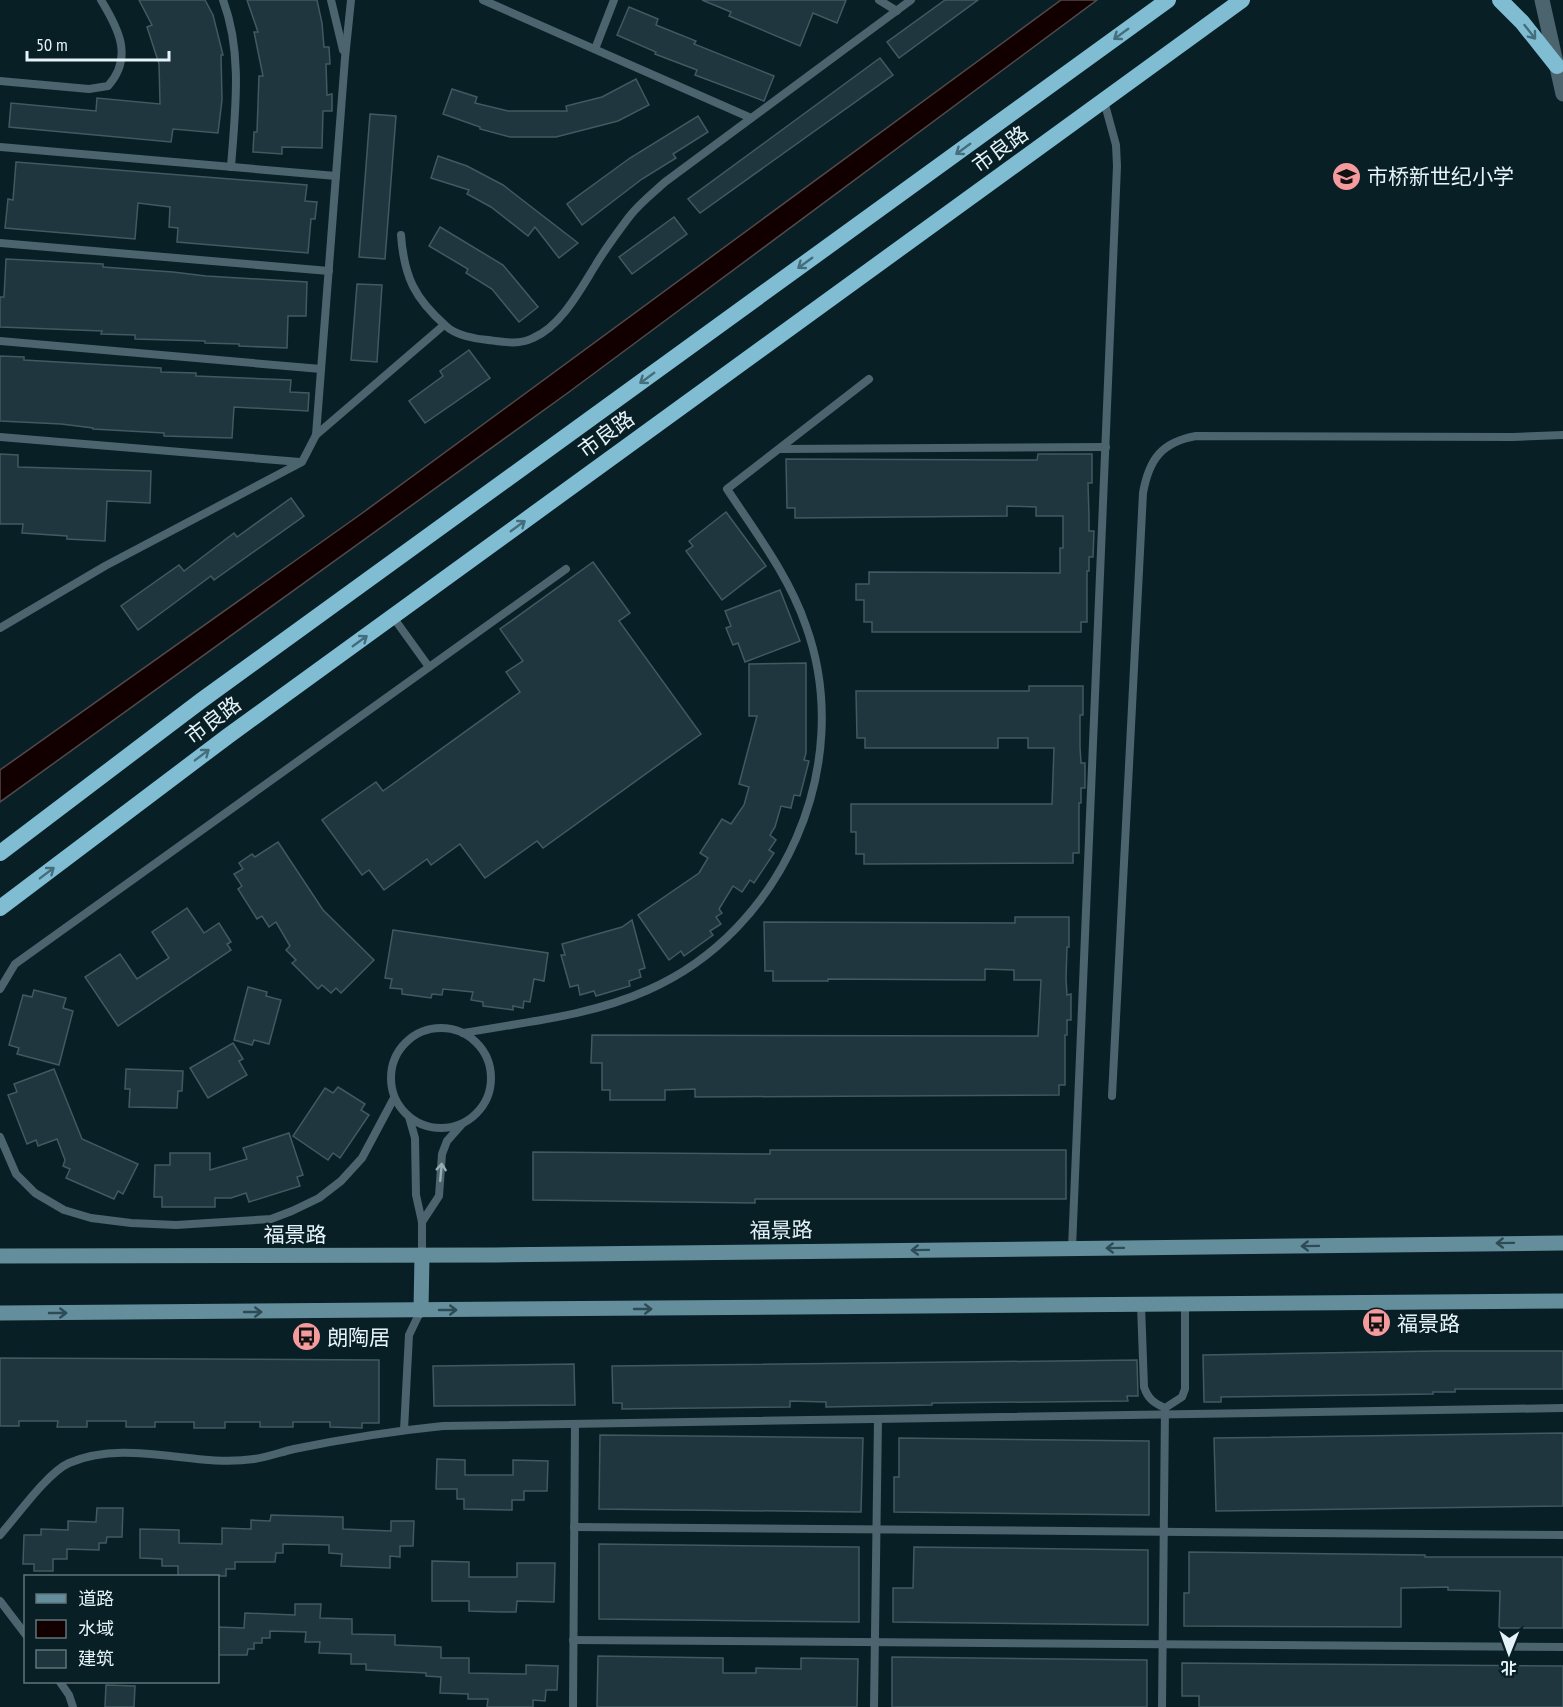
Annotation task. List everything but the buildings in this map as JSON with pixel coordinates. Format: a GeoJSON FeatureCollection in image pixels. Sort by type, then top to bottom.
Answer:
{"type":"FeatureCollection","features":[{"type":"Feature","properties":{"kind":"highway","name":"市良路"},"geometry":{"type":"LineString","coordinates":[[0,853],[221,686],[1168,0]]}},
{"type":"Feature","properties":{"kind":"highway","name":"市良路"},"geometry":{"type":"LineString","coordinates":[[0,908],[228,736],[1242,0]]}},
{"type":"Feature","properties":{"kind":"highway"},"geometry":{"type":"LineString","coordinates":[[1500,0],[1522,22],[1557,66]]}},
{"type":"Feature","properties":{"kind":"main road","name":"福景路"},"geometry":{"type":"LineString","coordinates":[[0,1256],[422,1255],[1563,1243]]}},
{"type":"Feature","properties":{"kind":"main road"},"geometry":{"type":"LineString","coordinates":[[421,1310],[422,1255]]}},
{"type":"Feature","properties":{"kind":"main road"},"geometry":{"type":"LineString","coordinates":[[0,1313],[1563,1301]]}},
{"type":"Feature","properties":{"kind":"street"},"geometry":{"type":"LineString","coordinates":[[1545,1],[1563,94]]}},
{"type":"Feature","properties":{"kind":"lane"},"geometry":{"type":"LineString","coordinates":[[0,81],[89,89],[108,86],[119,70],[121,40],[117,26],[101,0]]}},
{"type":"Feature","properties":{"kind":"lane"},"geometry":{"type":"LineString","coordinates":[[223,0],[234,38],[236,75],[231,167]]}},
{"type":"Feature","properties":{"kind":"lane"},"geometry":{"type":"LineString","coordinates":[[331,0],[345,58]]}},
{"type":"Feature","properties":{"kind":"lane"},"geometry":{"type":"LineString","coordinates":[[316,435],[351,0]]}},
{"type":"Feature","properties":{"kind":"lane"},"geometry":{"type":"LineString","coordinates":[[483,0],[752,118]]}},
{"type":"Feature","properties":{"kind":"lane"},"geometry":{"type":"LineString","coordinates":[[595,49],[614,0]]}},
{"type":"Feature","properties":{"kind":"lane"},"geometry":{"type":"LineString","coordinates":[[879,0],[897,10]]}},
{"type":"Feature","properties":{"kind":"lane"},"geometry":{"type":"LineString","coordinates":[[401,235],[406,274],[417,297],[450,331],[482,339],[522,342],[536,337],[557,320],[574,300],[631,214],[665,182],[911,0]]}},
{"type":"Feature","properties":{"kind":"lane"},"geometry":{"type":"LineString","coordinates":[[1072,1248],[1117,166],[1116,145],[1104,101]]}},
{"type":"Feature","properties":{"kind":"lane"},"geometry":{"type":"LineString","coordinates":[[0,147],[336,176]]}},
{"type":"Feature","properties":{"kind":"lane"},"geometry":{"type":"LineString","coordinates":[[0,243],[328,272]]}},
{"type":"Feature","properties":{"kind":"lane"},"geometry":{"type":"LineString","coordinates":[[0,628],[105,566],[302,462],[316,435],[444,325]]}},
{"type":"Feature","properties":{"kind":"lane"},"geometry":{"type":"LineString","coordinates":[[0,341],[321,369]]}},
{"type":"Feature","properties":{"kind":"lane"},"geometry":{"type":"LineString","coordinates":[[463,1033],[593,1010],[650,990],[702,958],[726,939],[753,910],[782,868],[796,841],[815,784],[821,732],[819,679],[807,628],[790,587],[727,489],[869,380]]}},
{"type":"Feature","properties":{"kind":"lane"},"geometry":{"type":"LineString","coordinates":[[1112,1096],[1143,493],[1151,464],[1170,444],[1196,436],[1513,437],[1563,435]]}},
{"type":"Feature","properties":{"kind":"lane"},"geometry":{"type":"LineString","coordinates":[[0,437],[302,462]]}},
{"type":"Feature","properties":{"kind":"lane"},"geometry":{"type":"LineString","coordinates":[[780,448],[1106,447]]}},
{"type":"Feature","properties":{"kind":"lane"},"geometry":{"type":"LineString","coordinates":[[0,989],[15,964],[566,569]]}},
{"type":"Feature","properties":{"kind":"lane"},"geometry":{"type":"LineString","coordinates":[[393,617],[429,667]]}},
{"type":"Feature","properties":{"kind":"lane"},"geometry":{"type":"LineString","coordinates":[[422,1222],[439,1196],[442,1154],[447,1141],[462,1124],[481,1109],[491,1087],[488,1061],[483,1050],[474,1040],[451,1029],[425,1030],[403,1044],[396,1055],[390,1076],[394,1098],[409,1117],[428,1127],[440,1128],[462,1124]]}},
{"type":"Feature","properties":{"kind":"lane"},"geometry":{"type":"LineString","coordinates":[[0,1137],[16,1174],[34,1193],[64,1210],[91,1218],[165,1224],[271,1219],[319,1198],[341,1181],[362,1158],[394,1098]]}},
{"type":"Feature","properties":{"kind":"lane"},"geometry":{"type":"LineString","coordinates":[[409,1117],[415,1138],[416,1195],[422,1222],[422,1255]]}},
{"type":"Feature","properties":{"kind":"lane"},"geometry":{"type":"LineString","coordinates":[[1165,1411],[1182,1397],[1185,1389],[1185,1304]]}},
{"type":"Feature","properties":{"kind":"lane"},"geometry":{"type":"LineString","coordinates":[[1141,1305],[1144,1387],[1146,1395],[1165,1411]]}},
{"type":"Feature","properties":{"kind":"lane"},"geometry":{"type":"LineString","coordinates":[[404,1430],[410,1335],[421,1310]]}},
{"type":"Feature","properties":{"kind":"lane"},"geometry":{"type":"LineString","coordinates":[[0,1535],[57,1469],[71,1462],[98,1455],[125,1453],[215,1461],[254,1459],[294,1449],[404,1430],[443,1426],[878,1419],[1165,1411],[1563,1408]]}},
{"type":"Feature","properties":{"kind":"lane"},"geometry":{"type":"LineString","coordinates":[[1162,1707],[1165,1411]]}},
{"type":"Feature","properties":{"kind":"lane"},"geometry":{"type":"LineString","coordinates":[[874,1707],[878,1419]]}},
{"type":"Feature","properties":{"kind":"lane"},"geometry":{"type":"LineString","coordinates":[[573,1707],[575,1424]]}},
{"type":"Feature","properties":{"kind":"lane"},"geometry":{"type":"LineString","coordinates":[[574,1527],[1563,1535]]}},
{"type":"Feature","properties":{"kind":"lane"},"geometry":{"type":"LineString","coordinates":[[0,1601],[24,1632]]}},
{"type":"Feature","properties":{"kind":"lane"},"geometry":{"type":"LineString","coordinates":[[573,1640],[1563,1647]]}},
{"type":"Feature","properties":{"kind":"lane"},"geometry":{"type":"LineString","coordinates":[[61,1683],[69,1695],[72,1707]]}},
{"type":"Feature","properties":{"kind":"water"},"geometry":{"type":"Polygon","coordinates":[[[1061,0],[1097,0],[569,392],[0,802],[0,770],[361,514],[1061,0]]]}},
{"type":"Feature","properties":{"kind":"place","name":"市桥新世纪小学"},"geometry":{"type":"Point","coordinates":[1346,176]}},
{"type":"Feature","properties":{"kind":"place","name":"福景路"},"geometry":{"type":"Point","coordinates":[1376,1323]}},
{"type":"Feature","properties":{"kind":"place","name":"朗陶居"},"geometry":{"type":"Point","coordinates":[306,1337]}}]}
